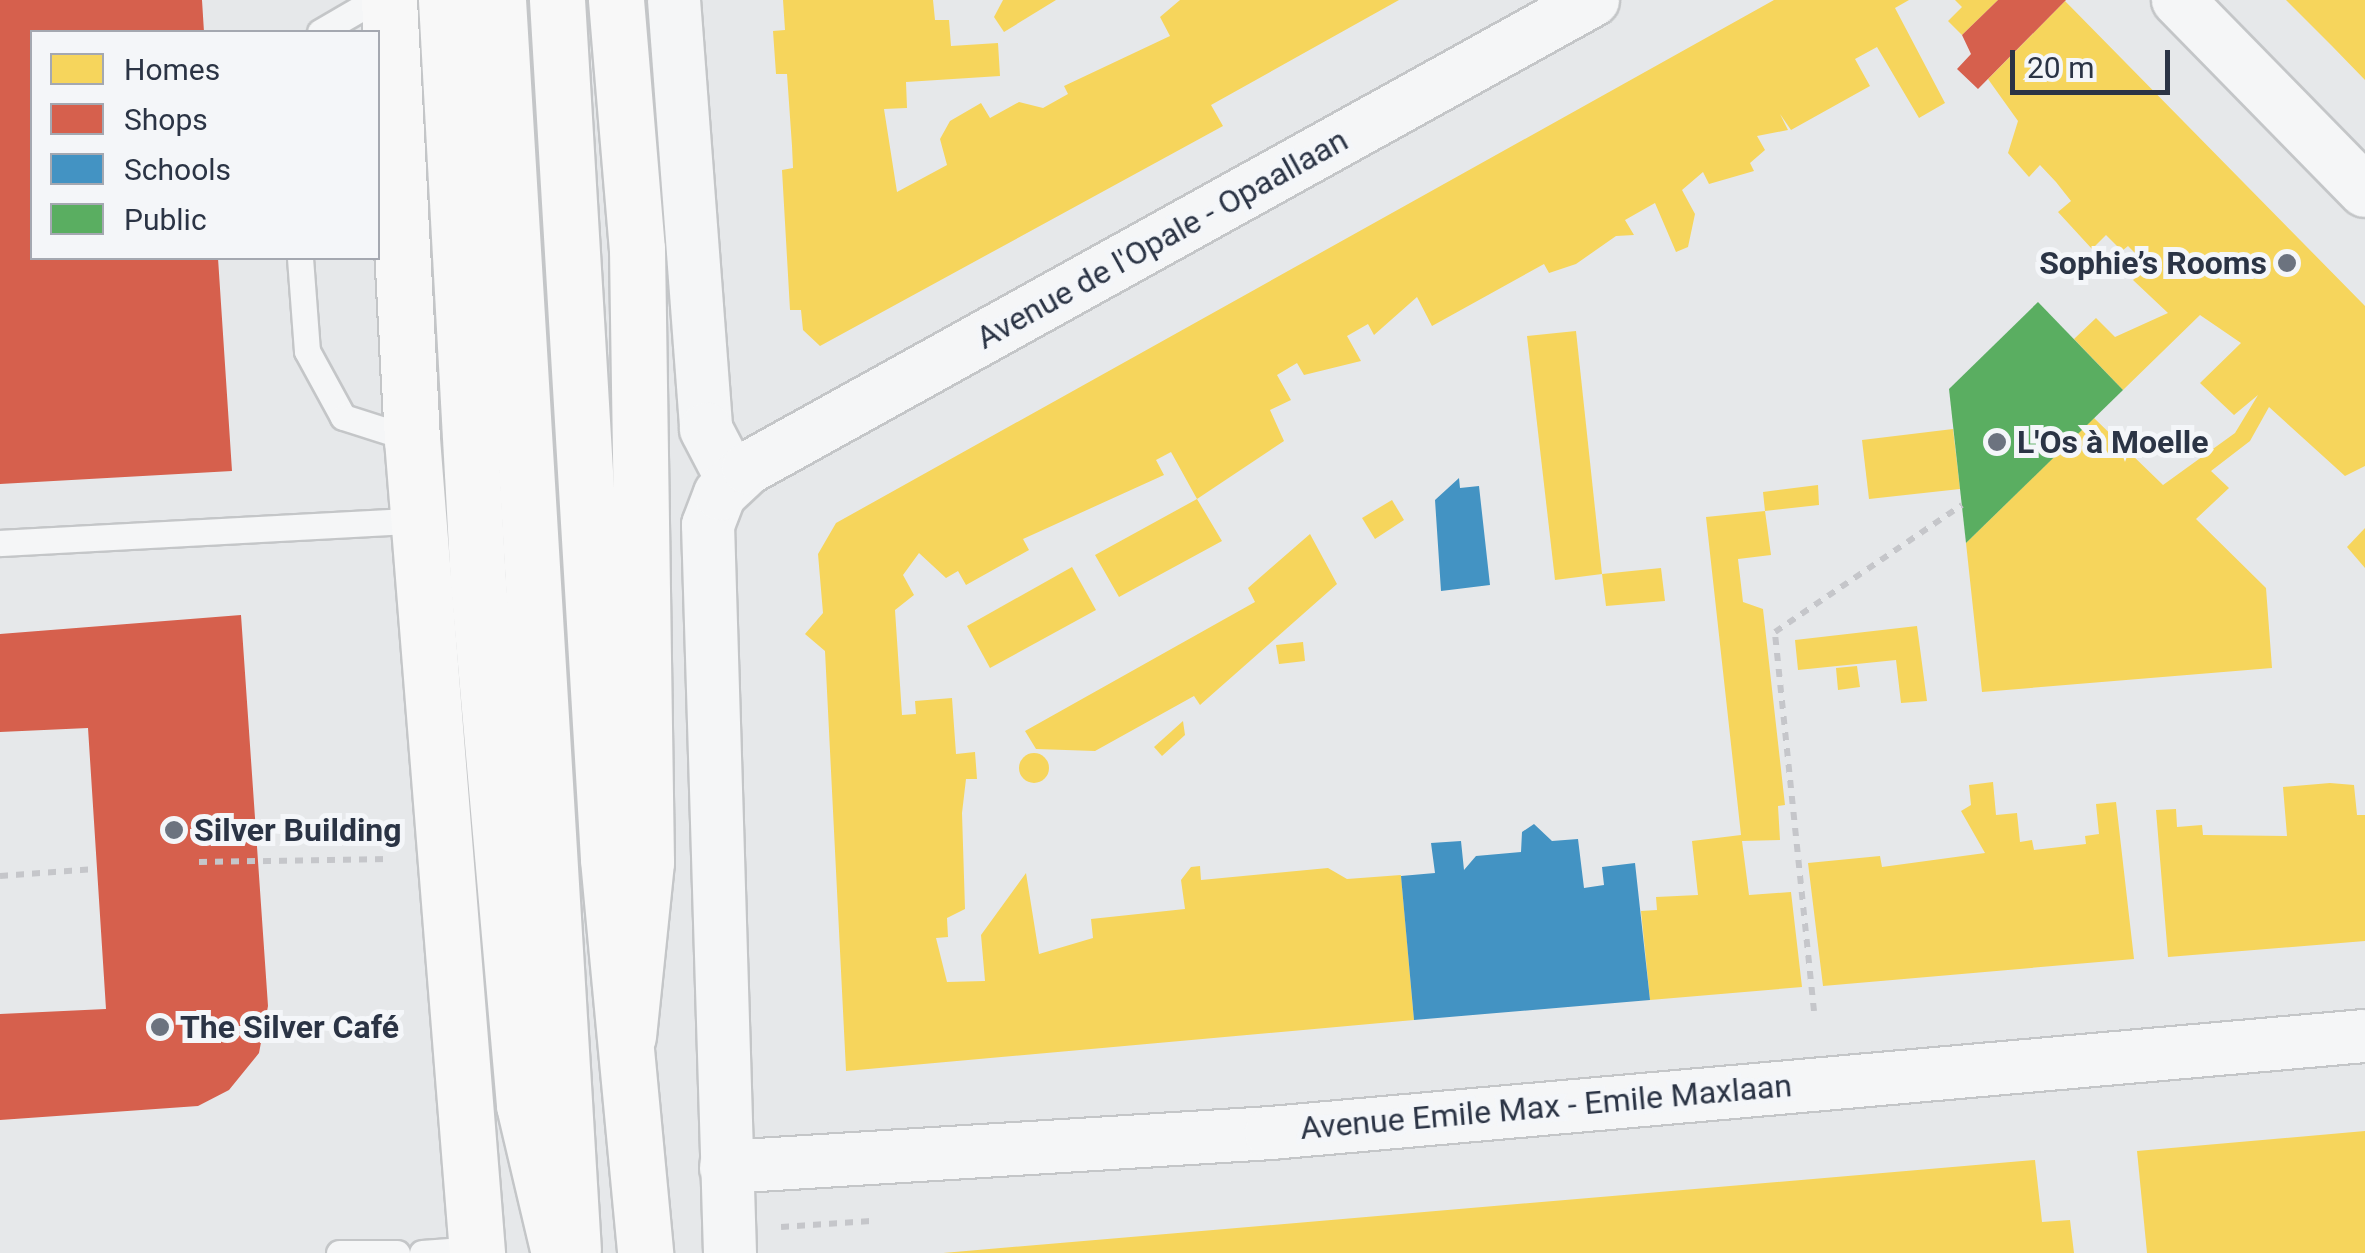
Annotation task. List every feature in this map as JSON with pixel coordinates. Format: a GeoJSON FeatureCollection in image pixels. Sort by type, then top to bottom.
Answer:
{"type":"FeatureCollection","features":[{"type":"Feature","properties":{"kind":"main road"},"geometry":{"type":"LineString","coordinates":[[389,0],[412,439],[477,1251]]}},
{"type":"Feature","properties":{"kind":"main road"},"geometry":{"type":"LineString","coordinates":[[446,0],[478,582],[524,1105],[559,1253]]}},
{"type":"Feature","properties":{"kind":"main road"},"geometry":{"type":"LineString","coordinates":[[498,0],[574,1253]]}},
{"type":"Feature","properties":{"kind":"main road"},"geometry":{"type":"LineString","coordinates":[[557,0],[645,1253]]}},
{"type":"Feature","properties":{"kind":"main road"},"geometry":{"type":"LineString","coordinates":[[616,0],[637,248],[646,862],[628,1036]]}},
{"type":"Feature","properties":{"kind":"street"},"geometry":{"type":"LineString","coordinates":[[674,0],[706,429],[732,479],[708,525],[730,1253]]}},
{"type":"Feature","properties":{"kind":"street","name":"Avenue de l'Opale - Opaallaan"},"geometry":{"type":"LineString","coordinates":[[732,479],[1594,0]]}},
{"type":"Feature","properties":{"kind":"street"},"geometry":{"type":"LineString","coordinates":[[2178,0],[2365,191]]}},
{"type":"Feature","properties":{"kind":"street","name":"Avenue Emile Max - Emile Maxlaan"},"geometry":{"type":"LineString","coordinates":[[726,1167],[1271,1133],[2365,1036]]}},
{"type":"Feature","properties":{"kind":"lane"},"geometry":{"type":"LineString","coordinates":[[323,30],[375,0]]}},
{"type":"Feature","properties":{"kind":"lane"},"geometry":{"type":"LineString","coordinates":[[300,260],[306,352],[343,417],[412,439]]}},
{"type":"Feature","properties":{"kind":"lane"},"geometry":{"type":"LineString","coordinates":[[0,543],[418,520]]}},
{"type":"Feature","properties":{"kind":"lane"},"geometry":{"type":"LineString","coordinates":[[422,1253],[477,1251]]}},
{"type":"Feature","properties":{"kind":"lane"},"geometry":{"type":"LineString","coordinates":[[339,1253],[397,1253]]}},
{"type":"Feature","properties":{"kind":"path"},"geometry":{"type":"LineString","coordinates":[[1814,1010],[1775,632],[1962,506]]}},
{"type":"Feature","properties":{"kind":"path"},"geometry":{"type":"LineString","coordinates":[[199,862],[389,858]]}},
{"type":"Feature","properties":{"kind":"path"},"geometry":{"type":"LineString","coordinates":[[0,876],[94,868]]}},
{"type":"Feature","properties":{"kind":"path"},"geometry":{"type":"LineString","coordinates":[[780,1227],[871,1221]]}},
{"type":"Feature","properties":{"kind":"building: Homes"},"geometry":{"type":"Polygon","coordinates":[[[783,0],[933,0],[935,20],[949,20],[951,46],[998,43],[1000,76],[906,82],[907,108],[884,109],[897,192],[947,165],[940,139],[950,121],[981,103],[990,118],[1019,102],[1043,108],[1068,94],[1064,86],[1170,36],[1160,17],[1180,0],[1399,0],[1211,105],[1223,126],[820,346],[803,330],[801,310],[790,310],[782,170],[793,168],[792,146],[787,74],[776,74],[773,31],[785,30],[783,0]]]}},
{"type":"Feature","properties":{"kind":"building: Homes"},"geometry":{"type":"Polygon","coordinates":[[[1003,0],[1056,0],[1004,32],[994,17],[1003,0]]]}},
{"type":"Feature","properties":{"kind":"building: Homes"},"geometry":{"type":"Polygon","coordinates":[[[1774,0],[1909,0],[1895,8],[1945,103],[1919,118],[1877,47],[1855,59],[1870,86],[1791,130],[1780,114],[1788,130],[1757,136],[1765,150],[1750,163],[1754,171],[1709,184],[1703,172],[1682,190],[1695,214],[1688,247],[1676,252],[1655,203],[1625,220],[1634,235],[1616,236],[1576,264],[1549,273],[1544,264],[1432,326],[1417,297],[1374,335],[1368,324],[1347,336],[1361,361],[1304,375],[1297,363],[1277,375],[1291,400],[1270,410],[1284,441],[1197,499],[1171,452],[1156,460],[1164,475],[1023,539],[1029,550],[966,585],[958,571],[946,578],[919,553],[903,575],[914,595],[895,610],[902,715],[916,714],[915,701],[952,698],[956,754],[975,752],[977,779],[966,779],[962,813],[965,909],[947,918],[948,937],[936,938],[947,982],[985,981],[981,935],[1026,873],[1039,954],[1093,938],[1091,919],[1185,909],[1181,880],[1191,867],[1200,866],[1201,880],[1328,868],[1347,879],[1401,875],[1414,1020],[846,1071],[825,651],[805,634],[823,613],[818,554],[836,523],[1774,0]]]}},
{"type":"Feature","properties":{"kind":"building: Homes"},"geometry":{"type":"Polygon","coordinates":[[[1955,0],[1998,0],[1962,35],[1948,21],[1962,7],[1955,0]]]}},
{"type":"Feature","properties":{"kind":"building: Homes"},"geometry":{"type":"Polygon","coordinates":[[[2286,0],[2365,0],[2365,80],[2332,46],[2286,0]]]}},
{"type":"Feature","properties":{"kind":"building: Homes"},"geometry":{"type":"Polygon","coordinates":[[[2065,1],[2365,306],[2365,466],[2345,476],[2269,407],[2250,441],[2211,471],[2229,488],[2196,519],[2266,588],[2272,668],[1982,692],[1966,543],[2094,418],[2163,485],[2235,433],[2258,395],[2234,415],[2200,383],[2241,343],[2200,315],[2123,390],[2074,339],[2096,318],[2115,337],[2168,313],[2133,280],[2148,266],[2128,246],[2122,251],[2106,235],[2092,249],[2058,212],[2071,201],[2056,182],[2040,165],[2029,177],[2008,153],[2018,121],[1988,79],[2065,1]]]}},
{"type":"Feature","properties":{"kind":"building: Homes"},"geometry":{"type":"Polygon","coordinates":[[[1576,331],[1602,574],[1555,580],[1527,336],[1576,331]]]}},
{"type":"Feature","properties":{"kind":"building: Homes"},"geometry":{"type":"Polygon","coordinates":[[[1953,429],[1960,489],[1869,499],[1862,440],[1953,429]]]}},
{"type":"Feature","properties":{"kind":"building: Homes"},"geometry":{"type":"Polygon","coordinates":[[[1818,485],[1819,505],[1765,511],[1763,492],[1818,485]]]}},
{"type":"Feature","properties":{"kind":"building: Homes"},"geometry":{"type":"Polygon","coordinates":[[[1197,499],[1222,541],[1119,597],[1095,555],[1197,499]]]}},
{"type":"Feature","properties":{"kind":"building: Homes"},"geometry":{"type":"Polygon","coordinates":[[[1392,500],[1404,520],[1375,539],[1362,518],[1392,500]]]}},
{"type":"Feature","properties":{"kind":"building: Homes"},"geometry":{"type":"Polygon","coordinates":[[[1765,511],[1771,555],[1738,559],[1743,602],[1763,609],[1785,805],[1778,806],[1780,840],[1742,841],[1749,895],[1791,892],[1802,987],[1650,1000],[1641,911],[1657,910],[1656,897],[1698,895],[1692,841],[1741,835],[1706,517],[1765,511]]]}},
{"type":"Feature","properties":{"kind":"building: Homes"},"geometry":{"type":"Polygon","coordinates":[[[2365,528],[2365,568],[2347,547],[2365,528]]]}},
{"type":"Feature","properties":{"kind":"building: Homes"},"geometry":{"type":"Polygon","coordinates":[[[1310,534],[1337,584],[1200,705],[1194,696],[1095,751],[1036,749],[1025,731],[1255,602],[1248,588],[1310,534]]]}},
{"type":"Feature","properties":{"kind":"building: Homes"},"geometry":{"type":"Polygon","coordinates":[[[1072,567],[1096,610],[990,668],[967,626],[1072,567]]]}},
{"type":"Feature","properties":{"kind":"building: Homes"},"geometry":{"type":"Polygon","coordinates":[[[1661,568],[1665,601],[1606,606],[1602,574],[1661,568]]]}},
{"type":"Feature","properties":{"kind":"building: Homes"},"geometry":{"type":"Polygon","coordinates":[[[1917,626],[1927,701],[1901,703],[1896,660],[1798,670],[1795,640],[1917,626]]]}},
{"type":"Feature","properties":{"kind":"building: Homes"},"geometry":{"type":"Polygon","coordinates":[[[1303,642],[1305,661],[1279,664],[1276,645],[1303,642]]]}},
{"type":"Feature","properties":{"kind":"building: Homes"},"geometry":{"type":"Polygon","coordinates":[[[1857,666],[1860,687],[1838,690],[1836,668],[1857,666]]]}},
{"type":"Feature","properties":{"kind":"building: Homes"},"geometry":{"type":"Polygon","coordinates":[[[1183,721],[1185,735],[1162,756],[1154,747],[1183,721]]]}},
{"type":"Feature","properties":{"kind":"building: Homes"},"geometry":{"type":"Polygon","coordinates":[[[1034,753],[1045,757],[1049,768],[1045,779],[1034,783],[1023,779],[1019,768],[1023,757],[1034,753]]]}},
{"type":"Feature","properties":{"kind":"building: Homes"},"geometry":{"type":"Polygon","coordinates":[[[1993,782],[1996,815],[2017,813],[2020,842],[2032,840],[2034,850],[2086,844],[2085,836],[2099,834],[2096,804],[2116,802],[2134,959],[1823,986],[1808,863],[1880,856],[1882,867],[1985,853],[1961,811],[1971,805],[1969,785],[1993,782]]]}},
{"type":"Feature","properties":{"kind":"building: Homes"},"geometry":{"type":"Polygon","coordinates":[[[2354,785],[2357,815],[2365,815],[2365,941],[2168,957],[2156,810],[2176,809],[2177,827],[2202,825],[2203,835],[2287,836],[2283,787],[2354,785]]]}},
{"type":"Feature","properties":{"kind":"building: Homes"},"geometry":{"type":"Polygon","coordinates":[[[2365,1131],[2365,1253],[2147,1253],[2137,1151],[2365,1131]]]}},
{"type":"Feature","properties":{"kind":"building: Homes"},"geometry":{"type":"Polygon","coordinates":[[[2035,1160],[2042,1222],[2070,1220],[2074,1253],[943,1253],[2035,1160]]]}},
{"type":"Feature","properties":{"kind":"building: Shops"},"geometry":{"type":"Polygon","coordinates":[[[0,0],[202,0],[204,30],[30,30],[30,260],[218,260],[232,471],[0,484],[0,0]]]}},
{"type":"Feature","properties":{"kind":"building: Shops"},"geometry":{"type":"Polygon","coordinates":[[[1998,0],[2066,0],[1978,89],[1957,69],[1971,54],[1962,35],[1998,0]]]}},
{"type":"Feature","properties":{"kind":"building: Shops","name":"Silver Building"},"geometry":{"type":"Polygon","coordinates":[[[241,615],[268,1006],[259,1053],[229,1090],[198,1106],[0,1120],[0,1014],[106,1009],[88,728],[0,732],[0,634],[241,615]]]}},
{"type":"Feature","properties":{"kind":"building: Schools"},"geometry":{"type":"Polygon","coordinates":[[[1459,478],[1460,488],[1479,486],[1490,585],[1441,591],[1435,500],[1459,478]]]}},
{"type":"Feature","properties":{"kind":"building: Schools"},"geometry":{"type":"Polygon","coordinates":[[[1534,824],[1552,841],[1578,839],[1584,888],[1604,885],[1602,867],[1635,863],[1650,1000],[1414,1020],[1401,876],[1435,873],[1431,843],[1461,841],[1464,870],[1476,856],[1521,852],[1522,832],[1534,824]]]}},
{"type":"Feature","properties":{"kind":"building: Public"},"geometry":{"type":"Polygon","coordinates":[[[2038,302],[2123,390],[1966,543],[1949,389],[2038,302]]]}},
{"type":"Feature","properties":{"kind":"place","name":"Sophie’s Rooms"},"geometry":{"type":"Point","coordinates":[2287,263]}},
{"type":"Feature","properties":{"kind":"place","name":"L'Os à Moelle"},"geometry":{"type":"Point","coordinates":[1997,442]}},
{"type":"Feature","properties":{"kind":"place","name":"Silver Building"},"geometry":{"type":"Point","coordinates":[174,830]}},
{"type":"Feature","properties":{"kind":"place","name":"The Silver Café"},"geometry":{"type":"Point","coordinates":[160,1027]}}]}
